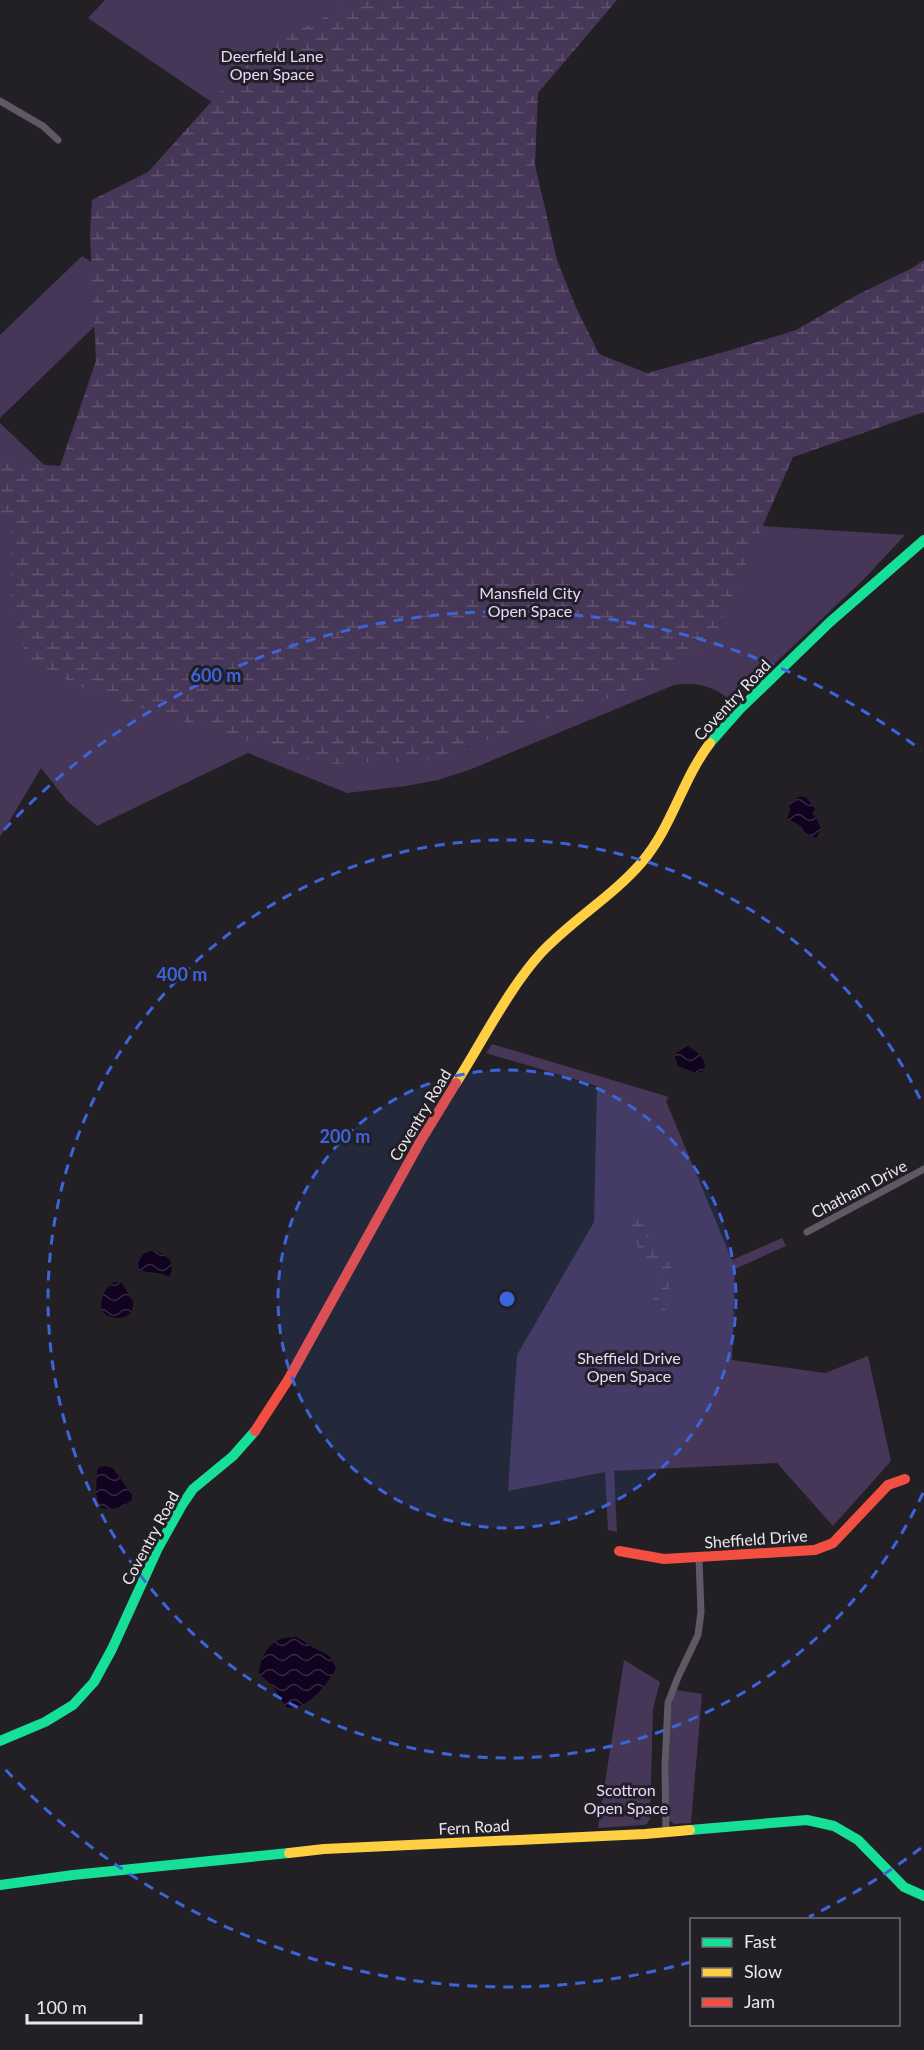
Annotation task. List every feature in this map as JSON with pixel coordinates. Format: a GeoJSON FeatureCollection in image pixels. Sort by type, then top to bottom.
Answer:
{"type":"FeatureCollection","features":[{"type":"Feature","properties":{"kind":"street"},"geometry":{"type":"LineString","coordinates":[[0,101],[43,126],[58,140]]}},
{"type":"Feature","properties":{"kind":"street","name":"Coventry Road"},"geometry":{"type":"LineString","coordinates":[[0,1741],[45,1722],[73,1705],[94,1682],[112,1649],[158,1548],[182,1505],[193,1489],[233,1456],[255,1431],[288,1380],[431,1124],[524,974],[545,949],[609,895],[644,860],[667,826],[698,761],[708,746],[750,700],[800,651],[924,540]]}},
{"type":"Feature","properties":{"kind":"street","name":"Chatham Drive"},"geometry":{"type":"LineString","coordinates":[[807,1232],[924,1169]]}},
{"type":"Feature","properties":{"kind":"street","name":"Sheffield Drive"},"geometry":{"type":"LineString","coordinates":[[619,1551],[664,1559],[814,1550],[833,1543],[888,1485],[905,1479]]}},
{"type":"Feature","properties":{"kind":"street"},"geometry":{"type":"LineString","coordinates":[[666,1832],[665,1766],[668,1703],[698,1635],[701,1612],[699,1558]]}},
{"type":"Feature","properties":{"kind":"street","name":"Fern Road"},"geometry":{"type":"LineString","coordinates":[[0,1885],[73,1875],[324,1849],[666,1832],[807,1820],[834,1826],[858,1840],[904,1887],[924,1896]]}},
{"type":"Feature","properties":{"kind":"green space","name":"Deerfield Lane Open Space"},"geometry":{"type":"Polygon","coordinates":[[[105,0],[431,0],[279,148],[88,18],[105,0]]]}},
{"type":"Feature","properties":{"kind":"green space"},"geometry":{"type":"Polygon","coordinates":[[[375,0],[617,0],[538,93],[535,165],[557,260],[574,303],[599,354],[647,373],[721,353],[796,330],[924,260],[924,412],[793,457],[710,646],[613,697],[424,761],[324,764],[98,695],[28,660],[11,607],[12,524],[0,515],[0,459],[4,462],[60,466],[96,361],[90,235],[92,200],[148,172],[256,52],[350,4],[375,0]]]}},
{"type":"Feature","properties":{"kind":"green space"},"geometry":{"type":"Polygon","coordinates":[[[82,256],[134,288],[0,418],[0,335],[82,256]]]}},
{"type":"Feature","properties":{"kind":"green space","name":"Mansfield City Open Space"},"geometry":{"type":"Polygon","coordinates":[[[141,282],[729,524],[905,535],[864,579],[733,703],[720,692],[705,686],[674,685],[469,770],[438,780],[347,793],[248,753],[97,826],[67,801],[41,768],[0,837],[0,423],[328,734],[469,747],[141,282]]]}},
{"type":"Feature","properties":{"kind":"green space","name":"Sheffield Drive Open Space"},"geometry":{"type":"Polygon","coordinates":[[[492,1044],[669,1097],[666,1101],[732,1260],[782,1238],[786,1246],[735,1269],[732,1360],[825,1373],[868,1356],[891,1461],[833,1526],[777,1463],[614,1471],[617,1532],[608,1530],[605,1472],[508,1491],[517,1355],[594,1222],[597,1086],[486,1053],[492,1044]]]}},
{"type":"Feature","properties":{"kind":"green space"},"geometry":{"type":"Polygon","coordinates":[[[641,1217],[652,1245],[672,1260],[667,1308],[659,1316],[653,1298],[659,1283],[657,1273],[640,1253],[632,1224],[641,1217]]]}},
{"type":"Feature","properties":{"kind":"green space","name":"Scottron Open Space"},"geometry":{"type":"Polygon","coordinates":[[[624,1660],[660,1682],[653,1709],[650,1818],[647,1824],[643,1825],[598,1828],[624,1660]]]}},
{"type":"Feature","properties":{"kind":"green space","name":"Scottron Open Space"},"geometry":{"type":"Polygon","coordinates":[[[676,1690],[702,1694],[691,1823],[674,1824],[668,1819],[670,1710],[676,1690]]]}},
{"type":"Feature","properties":{"kind":"water"},"geometry":{"type":"Polygon","coordinates":[[[800,796],[807,798],[815,809],[812,814],[816,817],[821,829],[816,838],[805,833],[802,827],[787,818],[790,811],[789,804],[800,796]]]}},
{"type":"Feature","properties":{"kind":"water"},"geometry":{"type":"Polygon","coordinates":[[[687,1046],[698,1053],[703,1060],[704,1071],[696,1073],[678,1066],[674,1055],[687,1046]]]}},
{"type":"Feature","properties":{"kind":"water"},"geometry":{"type":"Polygon","coordinates":[[[151,1251],[161,1253],[168,1258],[172,1266],[170,1276],[139,1269],[138,1263],[143,1254],[151,1251]]]}},
{"type":"Feature","properties":{"kind":"water"},"geometry":{"type":"Polygon","coordinates":[[[115,1282],[122,1283],[133,1301],[129,1315],[121,1318],[106,1315],[101,1308],[104,1293],[115,1282]]]}},
{"type":"Feature","properties":{"kind":"water"},"geometry":{"type":"Polygon","coordinates":[[[105,1466],[113,1468],[132,1495],[132,1500],[125,1505],[108,1509],[100,1507],[96,1494],[97,1470],[105,1466]]]}},
{"type":"Feature","properties":{"kind":"water"},"geometry":{"type":"Polygon","coordinates":[[[296,1637],[327,1655],[336,1669],[316,1696],[302,1705],[286,1707],[272,1685],[259,1674],[259,1669],[262,1659],[272,1644],[283,1638],[296,1637]]]}},
{"type":"Feature","properties":{"kind":"traffic: fast"},"geometry":{"type":"LineString","coordinates":[[710,743],[740,709],[830,622],[924,540]]}},
{"type":"Feature","properties":{"kind":"traffic: fast"},"geometry":{"type":"LineString","coordinates":[[0,1741],[45,1722],[73,1705],[94,1682],[112,1649],[158,1548],[182,1505],[193,1489],[233,1456],[255,1431]]}},
{"type":"Feature","properties":{"kind":"traffic: fast"},"geometry":{"type":"LineString","coordinates":[[690,1830],[807,1820],[834,1826],[858,1840],[904,1887],[924,1896]]}},
{"type":"Feature","properties":{"kind":"traffic: fast"},"geometry":{"type":"LineString","coordinates":[[0,1885],[73,1875],[289,1853]]}},
{"type":"Feature","properties":{"kind":"traffic: slow"},"geometry":{"type":"LineString","coordinates":[[456,1083],[529,967],[553,941],[642,862],[661,834],[700,757],[710,743]]}},
{"type":"Feature","properties":{"kind":"traffic: slow"},"geometry":{"type":"LineString","coordinates":[[289,1853],[324,1849],[690,1830]]}},
{"type":"Feature","properties":{"kind":"traffic: jam"},"geometry":{"type":"LineString","coordinates":[[255,1431],[288,1380],[420,1142],[456,1083]]}},
{"type":"Feature","properties":{"kind":"traffic: jam"},"geometry":{"type":"LineString","coordinates":[[619,1551],[664,1559],[815,1550],[833,1543],[888,1485],[905,1479]]}}]}
